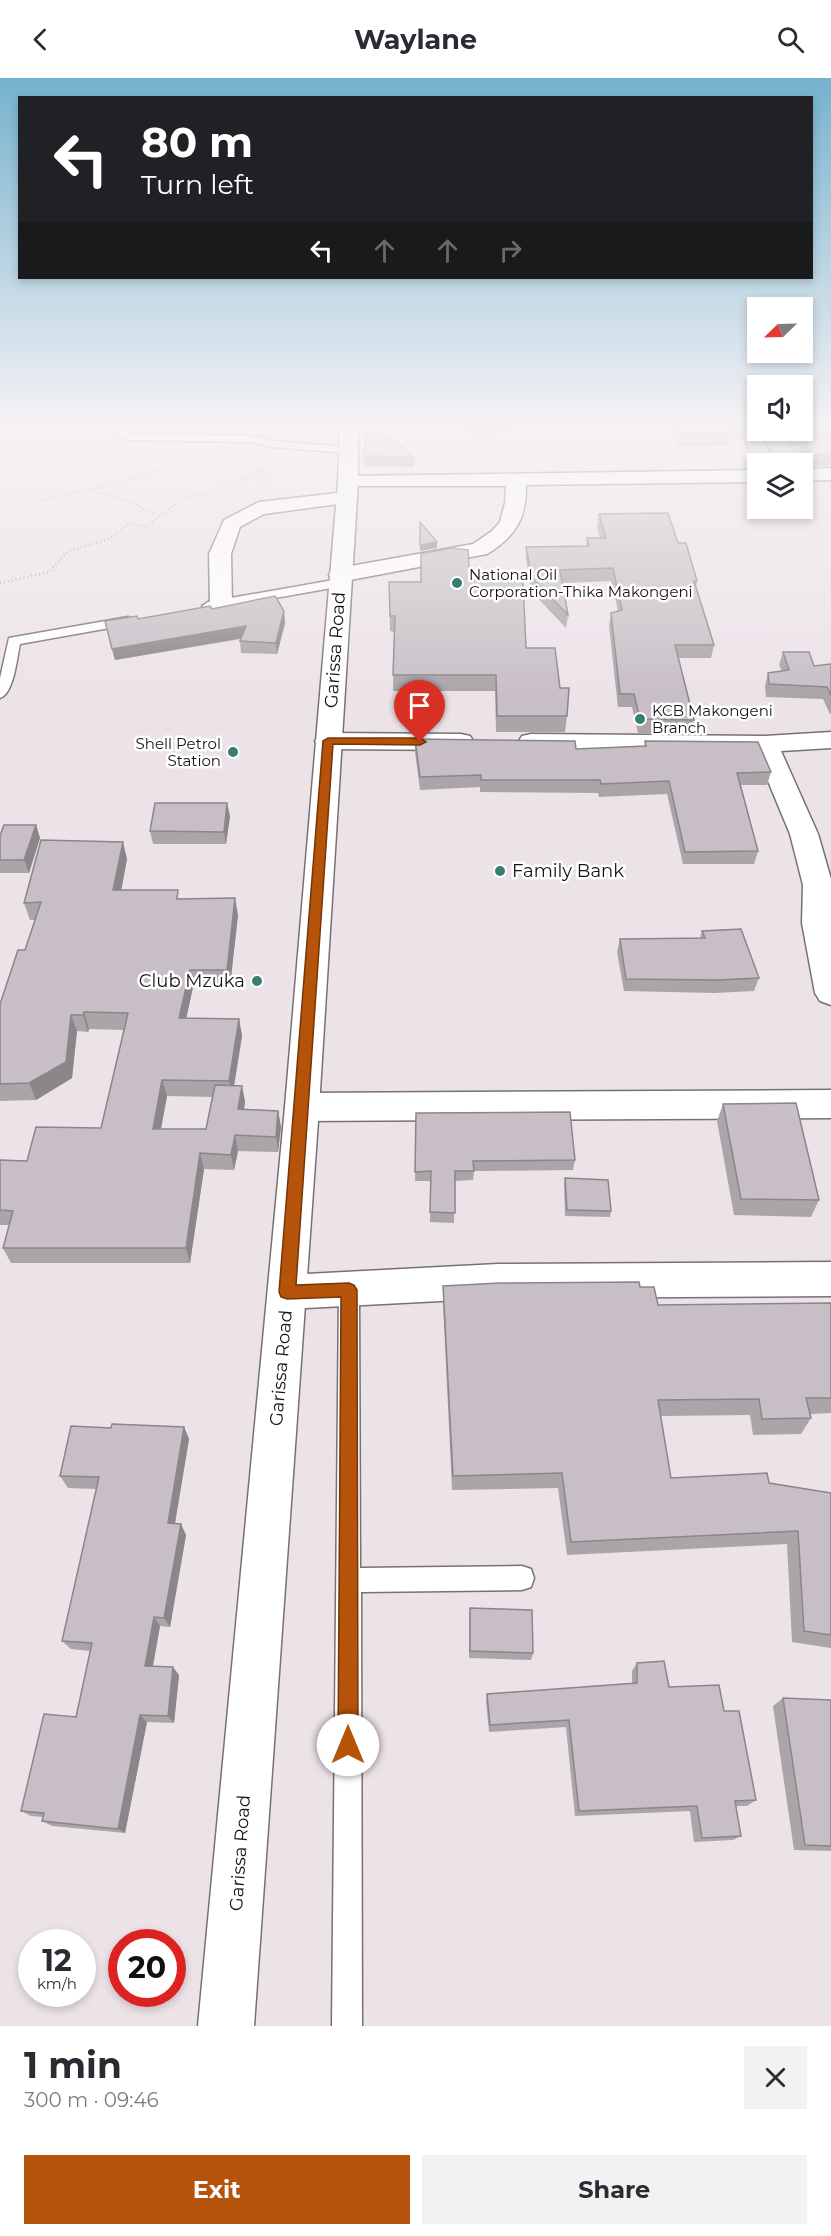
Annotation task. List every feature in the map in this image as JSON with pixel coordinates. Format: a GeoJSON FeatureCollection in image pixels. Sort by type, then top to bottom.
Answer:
{"type":"FeatureCollection","features":[{"type":"Feature","properties":{"kind":"main road"},"geometry":{"type":"LineString","coordinates":[[222,604],[220,554],[231,524],[249,514]]}},
{"type":"Feature","properties":{"kind":"main road","name":"Garissa Road"},"geometry":{"type":"LineString","coordinates":[[226,2026],[302,1107],[344,514]]}},
{"type":"Feature","properties":{"kind":"main road"},"geometry":{"type":"LineString","coordinates":[[340,579],[479,549],[497,539],[514,514]]}},
{"type":"Feature","properties":{"kind":"main road"},"geometry":{"type":"LineString","coordinates":[[328,741],[765,744],[831,740]]}},
{"type":"Feature","properties":{"kind":"main road"},"geometry":{"type":"LineString","coordinates":[[765,744],[825,886],[817,923],[831,993]]}},
{"type":"Feature","properties":{"kind":"main road"},"geometry":{"type":"LineString","coordinates":[[302,1107],[831,1104]]}},
{"type":"Feature","properties":{"kind":"main road"},"geometry":{"type":"LineString","coordinates":[[287,1292],[498,1281],[831,1279]]}},
{"type":"Feature","properties":{"kind":"lane"},"geometry":{"type":"LineString","coordinates":[[198,608],[340,579]]}},
{"type":"Feature","properties":{"kind":"lane"},"geometry":{"type":"LineString","coordinates":[[0,694],[4,667],[14,641],[141,618]]}},
{"type":"Feature","properties":{"kind":"lane"},"geometry":{"type":"LineString","coordinates":[[347,2026],[349,1290]]}},
{"type":"Feature","properties":{"kind":"lane"},"geometry":{"type":"LineString","coordinates":[[349,1580],[522,1578]]}},
{"type":"Feature","properties":{"kind":"path"},"geometry":{"type":"LineString","coordinates":[[154,514],[158,516]]}},
{"type":"Feature","properties":{"kind":"path"},"geometry":{"type":"LineString","coordinates":[[0,583],[49,572],[68,551],[109,539],[130,524],[145,527],[161,514]]}},
{"type":"Feature","properties":{"kind":"building"},"geometry":{"type":"Polygon","coordinates":[[[599,514],[668,514],[678,543],[686,543],[697,581],[694,581],[714,645],[675,645],[694,720],[640,719],[634,694],[620,694],[611,613],[622,610],[613,568],[560,570],[568,615],[532,578],[526,547],[589,546],[587,538],[606,538],[599,514]]]}},
{"type":"Feature","properties":{"kind":"building"},"geometry":{"type":"Polygon","coordinates":[[[420,522],[437,542],[420,545],[420,522]]]}},
{"type":"Feature","properties":{"kind":"building"},"geometry":{"type":"Polygon","coordinates":[[[451,548],[468,550],[470,581],[523,581],[526,648],[555,648],[560,688],[569,688],[567,716],[497,716],[496,675],[393,675],[395,616],[390,616],[389,582],[421,582],[421,554],[451,548]]]}},
{"type":"Feature","properties":{"kind":"building"},"geometry":{"type":"Polygon","coordinates":[[[275,596],[284,611],[276,643],[240,641],[246,626],[112,649],[105,621],[137,616],[138,619],[210,606],[212,609],[275,596]]]}},
{"type":"Feature","properties":{"kind":"building"},"geometry":{"type":"Polygon","coordinates":[[[783,652],[809,652],[814,666],[831,664],[831,695],[827,687],[769,684],[768,673],[789,670],[783,652]]]}},
{"type":"Feature","properties":{"kind":"building"},"geometry":{"type":"Polygon","coordinates":[[[415,739],[575,741],[576,749],[646,746],[645,741],[758,742],[771,772],[737,773],[758,851],[685,852],[669,781],[601,784],[600,780],[481,780],[481,775],[420,777],[415,739]]]}},
{"type":"Feature","properties":{"kind":"building"},"geometry":{"type":"Polygon","coordinates":[[[155,803],[227,803],[224,832],[150,831],[155,803]]]}},
{"type":"Feature","properties":{"kind":"building"},"geometry":{"type":"Polygon","coordinates":[[[4,825],[36,825],[24,860],[0,860],[0,836],[4,825]]]}},
{"type":"Feature","properties":{"kind":"building"},"geometry":{"type":"Polygon","coordinates":[[[41,840],[123,842],[113,890],[178,890],[177,899],[235,898],[227,970],[190,970],[179,1018],[239,1019],[229,1081],[162,1080],[153,1129],[206,1129],[215,1085],[242,1086],[238,1109],[278,1111],[276,1137],[235,1135],[231,1155],[200,1153],[186,1248],[3,1248],[13,1211],[0,1210],[0,1160],[27,1161],[36,1127],[101,1128],[128,1013],[84,1012],[83,1015],[71,1015],[66,1062],[29,1083],[0,1084],[0,1004],[18,950],[25,950],[41,902],[24,903],[41,840]]]}},
{"type":"Feature","properties":{"kind":"building"},"geometry":{"type":"Polygon","coordinates":[[[741,929],[759,978],[626,979],[620,939],[705,938],[702,931],[741,929]]]}},
{"type":"Feature","properties":{"kind":"building"},"geometry":{"type":"Polygon","coordinates":[[[796,1103],[819,1200],[741,1199],[723,1104],[796,1103]]]}},
{"type":"Feature","properties":{"kind":"building"},"geometry":{"type":"Polygon","coordinates":[[[570,1112],[575,1160],[473,1161],[474,1171],[455,1171],[455,1213],[430,1212],[431,1171],[415,1172],[416,1113],[570,1112]]]}},
{"type":"Feature","properties":{"kind":"building"},"geometry":{"type":"Polygon","coordinates":[[[565,1178],[608,1180],[611,1211],[567,1210],[565,1178]]]}},
{"type":"Feature","properties":{"kind":"building"},"geometry":{"type":"Polygon","coordinates":[[[639,1282],[640,1287],[654,1287],[658,1305],[831,1303],[831,1398],[806,1398],[811,1418],[762,1419],[759,1399],[658,1400],[671,1478],[767,1473],[769,1483],[831,1493],[831,1635],[804,1631],[798,1531],[571,1542],[562,1473],[453,1476],[443,1286],[500,1283],[639,1282]]]}},
{"type":"Feature","properties":{"kind":"building"},"geometry":{"type":"Polygon","coordinates":[[[112,1424],[184,1427],[168,1523],[181,1524],[164,1618],[154,1617],[145,1666],[173,1667],[168,1716],[140,1715],[118,1829],[42,1821],[44,1813],[21,1811],[44,1714],[76,1717],[92,1643],[62,1641],[99,1477],[60,1476],[71,1426],[111,1428],[112,1424]]]}},
{"type":"Feature","properties":{"kind":"building"},"geometry":{"type":"Polygon","coordinates":[[[470,1608],[532,1610],[533,1653],[470,1651],[470,1608]]]}},
{"type":"Feature","properties":{"kind":"building"},"geometry":{"type":"Polygon","coordinates":[[[664,1661],[669,1687],[719,1685],[724,1711],[739,1711],[756,1800],[735,1801],[741,1836],[702,1838],[697,1806],[579,1811],[569,1720],[490,1725],[487,1694],[637,1683],[637,1663],[664,1661]]]}},
{"type":"Feature","properties":{"kind":"building"},"geometry":{"type":"Polygon","coordinates":[[[783,1698],[831,1700],[831,1846],[805,1845],[783,1698]]]}},
{"type":"Feature","properties":{"kind":"place","name":"National Oil Corporation-Thika Makongeni"},"geometry":{"type":"Point","coordinates":[457,583]}},
{"type":"Feature","properties":{"kind":"place","name":"KCB Makongeni Branch"},"geometry":{"type":"Point","coordinates":[640,719]}},
{"type":"Feature","properties":{"kind":"place","name":"Shell Petrol Station"},"geometry":{"type":"Point","coordinates":[233,752]}},
{"type":"Feature","properties":{"kind":"place","name":"Family Bank"},"geometry":{"type":"Point","coordinates":[500,871]}},
{"type":"Feature","properties":{"kind":"place","name":"Club Mzuka"},"geometry":{"type":"Point","coordinates":[257,981]}},
{"type":"Feature","properties":{"kind":"route"},"geometry":{"type":"LineString","coordinates":[[348,1745],[349,1290],[287,1292],[328,741],[420,742]]}}]}
